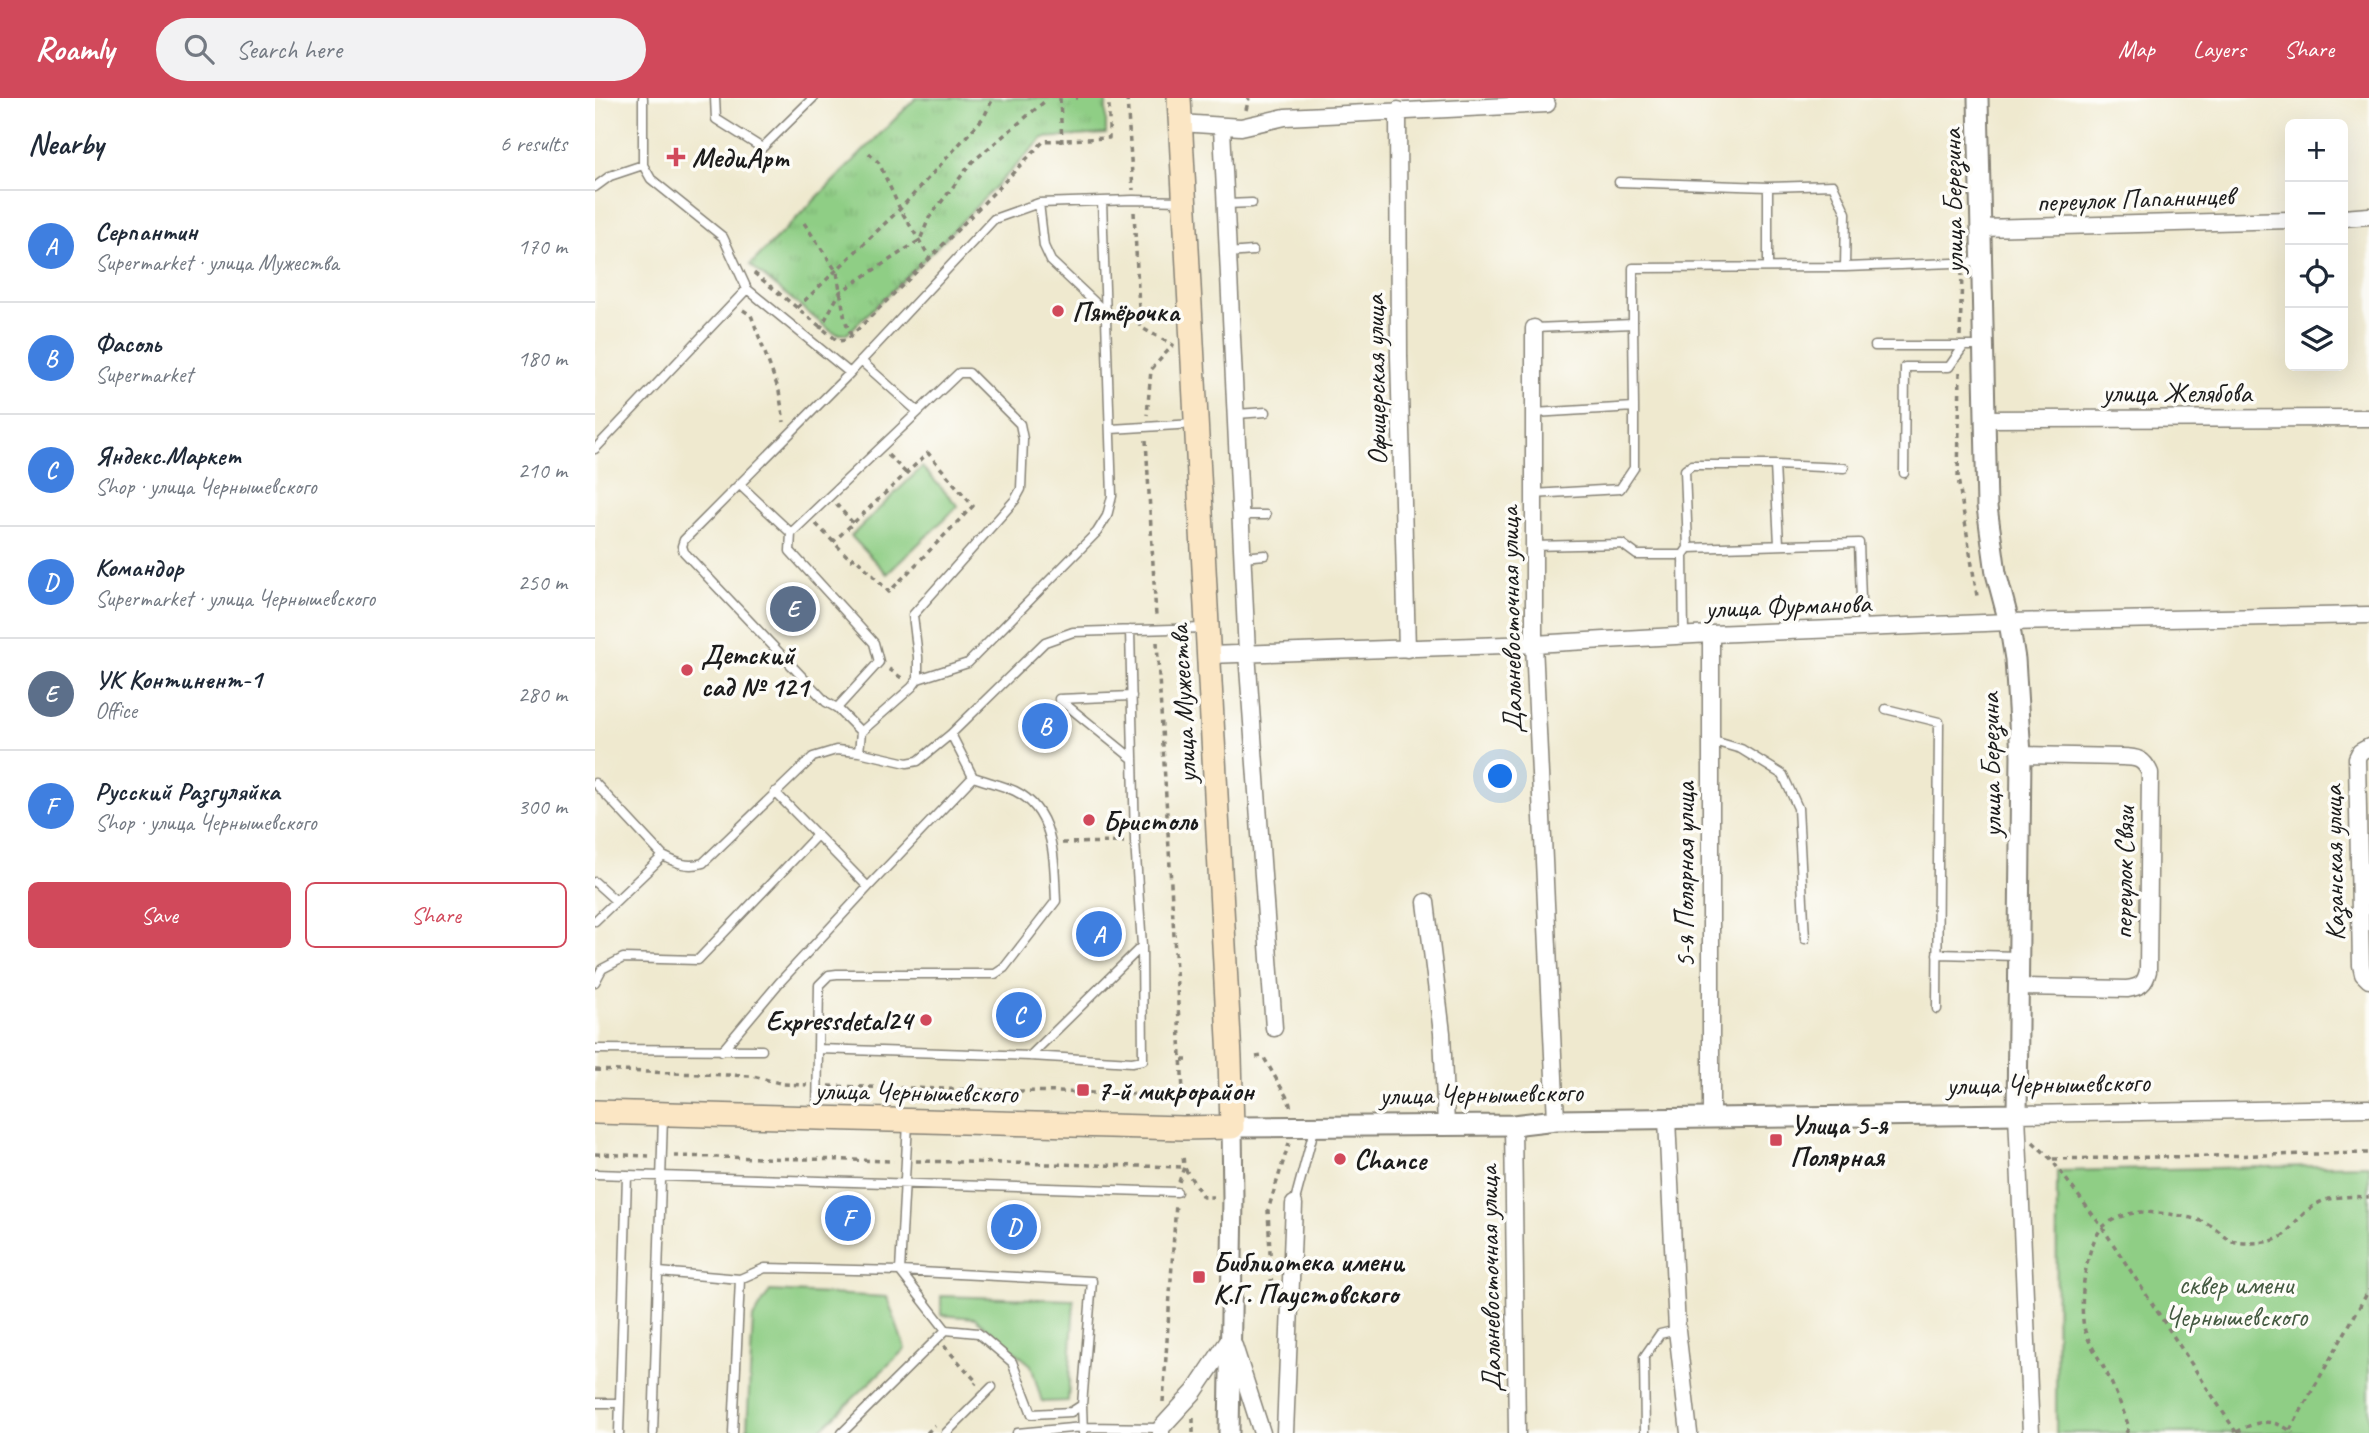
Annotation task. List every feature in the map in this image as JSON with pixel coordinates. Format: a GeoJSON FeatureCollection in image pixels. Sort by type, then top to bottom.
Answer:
{"type":"FeatureCollection","features":[{"type":"Feature","properties":{"kind":"main road","name":"улица Мужества"},"geometry":{"type":"LineString","coordinates":[[1179,98],[1232,1127]]}},
{"type":"Feature","properties":{"kind":"main road","name":"улица Чернышевского"},"geometry":{"type":"LineString","coordinates":[[595,1112],[1183,1128],[1232,1127]]}},
{"type":"Feature","properties":{"kind":"street","name":"улица Березина"},"geometry":{"type":"LineString","coordinates":[[1978,98],[1981,262],[1973,346],[1985,419],[1990,530],[1996,573],[2009,622],[2015,659],[2021,755],[2017,1114],[2031,1433]]}},
{"type":"Feature","properties":{"kind":"street"},"geometry":{"type":"LineString","coordinates":[[1180,123],[1222,128],[1241,127],[1286,117],[1547,104]]}},
{"type":"Feature","properties":{"kind":"street","name":"Офицерская улица"},"geometry":{"type":"LineString","coordinates":[[1398,110],[1399,356],[1407,649]]}},
{"type":"Feature","properties":{"kind":"street"},"geometry":{"type":"LineString","coordinates":[[1222,128],[1247,653],[1273,1028]]}},
{"type":"Feature","properties":{"kind":"street"},"geometry":{"type":"LineString","coordinates":[[2348,218],[2369,216]]}},
{"type":"Feature","properties":{"kind":"street","name":"переулок Папанинцев"},"geometry":{"type":"LineString","coordinates":[[1981,228],[2285,220]]}},
{"type":"Feature","properties":{"kind":"street","name":"Дальневосточная улица"},"geometry":{"type":"LineString","coordinates":[[1534,328],[1534,644],[1556,1121]]}},
{"type":"Feature","properties":{"kind":"street","name":"улица Желябова"},"geometry":{"type":"LineString","coordinates":[[1985,419],[2369,418]]}},
{"type":"Feature","properties":{"kind":"street","name":"улица Фурманова"},"geometry":{"type":"LineString","coordinates":[[1209,655],[1534,644],[2009,622],[2369,615]]}},
{"type":"Feature","properties":{"kind":"street","name":"5-я Полярная улица"},"geometry":{"type":"LineString","coordinates":[[1711,634],[1711,1117]]}},
{"type":"Feature","properties":{"kind":"street","name":"Казанская улица"},"geometry":{"type":"LineString","coordinates":[[2369,747],[2360,752],[2357,758],[2361,965],[2363,974],[2369,981]]}},
{"type":"Feature","properties":{"kind":"street","name":"переулок Связи"},"geometry":{"type":"LineString","coordinates":[[2018,987],[2126,989],[2138,987],[2146,981],[2148,971],[2150,773],[2146,763],[2137,758],[2122,757],[2021,755]]}},
{"type":"Feature","properties":{"kind":"street"},"geometry":{"type":"LineString","coordinates":[[1426,902],[1442,1033],[1446,1125]]}},
{"type":"Feature","properties":{"kind":"street","name":"улица Чернышевского"},"geometry":{"type":"LineString","coordinates":[[1232,1127],[1513,1125],[1556,1121],[1711,1117],[2369,1108]]}},
{"type":"Feature","properties":{"kind":"street"},"geometry":{"type":"LineString","coordinates":[[1667,1119],[1677,1330],[1689,1433]]}},
{"type":"Feature","properties":{"kind":"street","name":"Дальневосточная улица"},"geometry":{"type":"LineString","coordinates":[[1513,1125],[1517,1433]]}},
{"type":"Feature","properties":{"kind":"street","name":"улица Мужества"},"geometry":{"type":"LineString","coordinates":[[1229,1433],[1232,1127]]}},
{"type":"Feature","properties":{"kind":"street"},"geometry":{"type":"LineString","coordinates":[[1285,1433],[1294,1204]]}},
{"type":"Feature","properties":{"kind":"street"},"geometry":{"type":"LineString","coordinates":[[1161,1431],[1194,1392],[1231,1337]]}},
{"type":"Feature","properties":{"kind":"street"},"geometry":{"type":"LineString","coordinates":[[1231,1337],[1262,1433]]}},
{"type":"Feature","properties":{"kind":"lane"},"geometry":{"type":"LineString","coordinates":[[643,98],[643,165],[651,179],[723,237],[747,289],[850,373]]}},
{"type":"Feature","properties":{"kind":"lane"},"geometry":{"type":"LineString","coordinates":[[715,98],[716,119],[762,148],[813,98]]}},
{"type":"Feature","properties":{"kind":"lane"},"geometry":{"type":"LineString","coordinates":[[595,187],[610,176],[643,165]]}},
{"type":"Feature","properties":{"kind":"lane"},"geometry":{"type":"LineString","coordinates":[[1619,182],[1768,187],[1833,185],[1846,213],[1846,267]]}},
{"type":"Feature","properties":{"kind":"lane"},"geometry":{"type":"LineString","coordinates":[[1768,187],[1768,267]]}},
{"type":"Feature","properties":{"kind":"lane"},"geometry":{"type":"LineString","coordinates":[[859,752],[861,732],[918,679],[968,663],[1097,532],[1107,516],[1112,496],[1111,429],[1104,311],[1102,201]]}},
{"type":"Feature","properties":{"kind":"lane"},"geometry":{"type":"LineString","coordinates":[[861,732],[837,708],[826,702],[684,552],[684,540],[850,373],[994,219],[1039,203],[1184,201]]}},
{"type":"Feature","properties":{"kind":"lane"},"geometry":{"type":"LineString","coordinates":[[1039,203],[1044,246],[1051,261],[1104,311]]}},
{"type":"Feature","properties":{"kind":"lane"},"geometry":{"type":"LineString","coordinates":[[1226,204],[1252,203]]}},
{"type":"Feature","properties":{"kind":"lane"},"geometry":{"type":"LineString","coordinates":[[1228,253],[1253,251]]}},
{"type":"Feature","properties":{"kind":"lane"},"geometry":{"type":"LineString","coordinates":[[1533,494],[1620,489],[1634,468],[1633,268],[1846,267],[1981,262]]}},
{"type":"Feature","properties":{"kind":"lane"},"geometry":{"type":"LineString","coordinates":[[595,449],[747,289]]}},
{"type":"Feature","properties":{"kind":"lane"},"geometry":{"type":"LineString","coordinates":[[1534,328],[1633,324]]}},
{"type":"Feature","properties":{"kind":"lane"},"geometry":{"type":"LineString","coordinates":[[1875,346],[1973,346]]}},
{"type":"Feature","properties":{"kind":"lane"},"geometry":{"type":"LineString","coordinates":[[1904,473],[1905,367],[1949,367],[1973,346]]}},
{"type":"Feature","properties":{"kind":"lane"},"geometry":{"type":"LineString","coordinates":[[861,361],[916,411]]}},
{"type":"Feature","properties":{"kind":"lane"},"geometry":{"type":"LineString","coordinates":[[837,708],[879,662],[874,643],[790,551],[791,533],[951,378],[959,373],[969,373],[1020,424],[1023,439],[1021,489],[1015,500],[913,615],[918,679]]}},
{"type":"Feature","properties":{"kind":"lane"},"geometry":{"type":"LineString","coordinates":[[1534,413],[1634,407]]}},
{"type":"Feature","properties":{"kind":"lane"},"geometry":{"type":"LineString","coordinates":[[1236,414],[1266,412]]}},
{"type":"Feature","properties":{"kind":"lane"},"geometry":{"type":"LineString","coordinates":[[1111,429],[1197,424]]}},
{"type":"Feature","properties":{"kind":"lane"},"geometry":{"type":"LineString","coordinates":[[1685,635],[1685,471],[1692,465],[1844,468]]}},
{"type":"Feature","properties":{"kind":"lane"},"geometry":{"type":"LineString","coordinates":[[1775,466],[1779,544]]}},
{"type":"Feature","properties":{"kind":"lane"},"geometry":{"type":"LineString","coordinates":[[740,485],[791,533]]}},
{"type":"Feature","properties":{"kind":"lane"},"geometry":{"type":"LineString","coordinates":[[1241,515],[1266,515]]}},
{"type":"Feature","properties":{"kind":"lane"},"geometry":{"type":"LineString","coordinates":[[1532,545],[1622,544],[1637,555],[1779,544],[1860,542],[1862,628]]}},
{"type":"Feature","properties":{"kind":"lane"},"geometry":{"type":"LineString","coordinates":[[1243,557],[1265,555]]}},
{"type":"Feature","properties":{"kind":"lane"},"geometry":{"type":"LineString","coordinates":[[595,783],[663,856],[681,865],[693,866],[703,863],[813,757],[836,750],[859,752],[907,763],[918,761],[951,734],[1045,642],[1073,632],[1208,628]]}},
{"type":"Feature","properties":{"kind":"lane"},"geometry":{"type":"LineString","coordinates":[[819,1049],[1132,1062],[1143,1060],[1142,946],[1135,841],[1130,630]]}},
{"type":"Feature","properties":{"kind":"lane"},"geometry":{"type":"LineString","coordinates":[[1132,696],[1059,699],[1133,759]]}},
{"type":"Feature","properties":{"kind":"lane"},"geometry":{"type":"LineString","coordinates":[[1886,709],[1939,722],[1937,1009]]}},
{"type":"Feature","properties":{"kind":"lane"},"geometry":{"type":"LineString","coordinates":[[817,1118],[819,985],[829,975],[995,974],[1004,968],[1056,901],[1053,844],[1039,811],[1016,792],[974,777],[951,734]]}},
{"type":"Feature","properties":{"kind":"lane"},"geometry":{"type":"LineString","coordinates":[[1710,740],[1741,749],[1783,775],[1798,808],[1805,939]]}},
{"type":"Feature","properties":{"kind":"lane"},"geometry":{"type":"LineString","coordinates":[[722,1051],[779,983],[974,777]]}},
{"type":"Feature","properties":{"kind":"lane"},"geometry":{"type":"LineString","coordinates":[[775,792],[868,887]]}},
{"type":"Feature","properties":{"kind":"lane"},"geometry":{"type":"LineString","coordinates":[[595,982],[603,970],[623,958],[698,960],[817,835]]}},
{"type":"Feature","properties":{"kind":"lane"},"geometry":{"type":"LineString","coordinates":[[595,921],[663,856]]}},
{"type":"Feature","properties":{"kind":"lane"},"geometry":{"type":"LineString","coordinates":[[595,882],[616,901]]}},
{"type":"Feature","properties":{"kind":"lane"},"geometry":{"type":"LineString","coordinates":[[1030,1056],[1142,946]]}},
{"type":"Feature","properties":{"kind":"lane"},"geometry":{"type":"LineString","coordinates":[[1937,954],[2018,956]]}},
{"type":"Feature","properties":{"kind":"lane"},"geometry":{"type":"LineString","coordinates":[[595,1049],[762,1050]]}},
{"type":"Feature","properties":{"kind":"lane"},"geometry":{"type":"LineString","coordinates":[[653,1433],[663,1114]]}},
{"type":"Feature","properties":{"kind":"lane"},"geometry":{"type":"LineString","coordinates":[[908,1120],[900,1271],[946,1330],[978,1334],[1012,1362],[1032,1414],[1071,1412],[1081,1405]]}},
{"type":"Feature","properties":{"kind":"lane"},"geometry":{"type":"LineString","coordinates":[[1294,1204],[1315,1125]]}},
{"type":"Feature","properties":{"kind":"lane"},"geometry":{"type":"LineString","coordinates":[[595,1174],[1177,1192]]}},
{"type":"Feature","properties":{"kind":"lane"},"geometry":{"type":"LineString","coordinates":[[619,1433],[627,1175]]}},
{"type":"Feature","properties":{"kind":"lane"},"geometry":{"type":"LineString","coordinates":[[659,1272],[740,1279],[765,1268],[900,1271],[1092,1281],[1081,1405],[1083,1430]]}},
{"type":"Feature","properties":{"kind":"lane"},"geometry":{"type":"LineString","coordinates":[[733,1433],[740,1279]]}},
{"type":"Feature","properties":{"kind":"lane"},"geometry":{"type":"LineString","coordinates":[[842,1433],[946,1330]]}},
{"type":"Feature","properties":{"kind":"lane"},"geometry":{"type":"LineString","coordinates":[[1645,1433],[1644,1357],[1660,1334],[1677,1330]]}},
{"type":"Feature","properties":{"kind":"lane"},"geometry":{"type":"LineString","coordinates":[[946,1433],[992,1387]]}},
{"type":"Feature","properties":{"kind":"lane"},"geometry":{"type":"LineString","coordinates":[[595,1403],[620,1403]]}},
{"type":"Feature","properties":{"kind":"lane"},"geometry":{"type":"LineString","coordinates":[[1017,1433],[1161,1431]]}},
{"type":"Feature","properties":{"kind":"path"},"geometry":{"type":"LineString","coordinates":[[796,308],[837,272],[900,209],[984,117],[993,98]]}},
{"type":"Feature","properties":{"kind":"path"},"geometry":{"type":"LineString","coordinates":[[810,340],[820,329],[840,292],[920,240],[929,218],[972,162],[1044,102],[1044,98]]}},
{"type":"Feature","properties":{"kind":"path"},"geometry":{"type":"LineString","coordinates":[[1060,98],[1062,141]]}},
{"type":"Feature","properties":{"kind":"path"},"geometry":{"type":"LineString","coordinates":[[736,264],[756,274],[820,329],[838,341],[847,340],[1044,141],[1109,138],[1109,98]]}},
{"type":"Feature","properties":{"kind":"path"},"geometry":{"type":"LineString","coordinates":[[595,1070],[753,1076],[783,1084],[818,1086],[1174,1095],[1183,1091],[1146,428],[1151,370],[1173,345],[1140,327],[1127,98]]}},
{"type":"Feature","properties":{"kind":"path"},"geometry":{"type":"LineString","coordinates":[[869,153],[879,163],[900,209],[930,258]]}},
{"type":"Feature","properties":{"kind":"path"},"geometry":{"type":"LineString","coordinates":[[804,223],[837,272],[845,320],[851,335]]}},
{"type":"Feature","properties":{"kind":"path"},"geometry":{"type":"LineString","coordinates":[[732,303],[751,315],[779,391],[785,417],[783,439]]}},
{"type":"Feature","properties":{"kind":"path"},"geometry":{"type":"LineString","coordinates":[[880,446],[906,473]]}},
{"type":"Feature","properties":{"kind":"path"},"geometry":{"type":"LineString","coordinates":[[809,516],[833,542],[851,560],[855,557],[889,592],[973,506],[928,453],[833,542]]}},
{"type":"Feature","properties":{"kind":"path"},"geometry":{"type":"LineString","coordinates":[[830,496],[853,523]]}},
{"type":"Feature","properties":{"kind":"path"},"geometry":{"type":"LineString","coordinates":[[879,662],[912,687]]}},
{"type":"Feature","properties":{"kind":"path"},"geometry":{"type":"LineString","coordinates":[[1053,844],[1135,841]]}},
{"type":"Feature","properties":{"kind":"path"},"geometry":{"type":"LineString","coordinates":[[1256,1057],[1263,1056],[1289,1101],[1291,1110]]}},
{"type":"Feature","properties":{"kind":"path"},"geometry":{"type":"LineString","coordinates":[[1182,1060],[1191,1060]]}},
{"type":"Feature","properties":{"kind":"path"},"geometry":{"type":"LineString","coordinates":[[1272,1295],[1268,1210],[1290,1138]]}},
{"type":"Feature","properties":{"kind":"path"},"geometry":{"type":"LineString","coordinates":[[2031,1139],[2052,1159],[2102,1227],[2236,1433],[2248,1424],[2262,1422],[2277,1423],[2291,1431],[2369,1290]]}},
{"type":"Feature","properties":{"kind":"path"},"geometry":{"type":"LineString","coordinates":[[2052,1159],[2369,1153]]}},
{"type":"Feature","properties":{"kind":"path"},"geometry":{"type":"LineString","coordinates":[[1183,1156],[1184,1167]]}},
{"type":"Feature","properties":{"kind":"path"},"geometry":{"type":"LineString","coordinates":[[1161,1431],[1177,1192]]}},
{"type":"Feature","properties":{"kind":"path"},"geometry":{"type":"LineString","coordinates":[[2126,1433],[2129,1428],[2123,1407],[2085,1330],[2082,1291],[2091,1251],[2102,1227],[2123,1216],[2139,1212],[2188,1218],[2209,1225],[2231,1242],[2275,1242],[2309,1209],[2322,1202],[2339,1196],[2369,1197]]}},
{"type":"Feature","properties":{"kind":"path"},"geometry":{"type":"LineString","coordinates":[[1203,1197],[1214,1197]]}},
{"type":"Feature","properties":{"kind":"path"},"geometry":{"type":"LineString","coordinates":[[1263,1199],[1271,1199]]}},
{"type":"Feature","properties":{"kind":"path"},"geometry":{"type":"LineString","coordinates":[[937,1338],[977,1382],[969,1391]]}},
{"type":"Feature","properties":{"kind":"path"},"geometry":{"type":"LineString","coordinates":[[927,1433],[935,1424]]}},
{"type":"Feature","properties":{"kind":"green space"},"geometry":{"type":"Polygon","coordinates":[[[916,98],[1106,98],[1106,134],[1043,138],[931,253],[847,334],[832,332],[750,265],[916,98]]]}},
{"type":"Feature","properties":{"kind":"green space"},"geometry":{"type":"Polygon","coordinates":[[[922,467],[958,506],[887,574],[851,536],[922,467]]]}},
{"type":"Feature","properties":{"kind":"green space","name":"сквер имени Чернышевского"},"geometry":{"type":"Polygon","coordinates":[[[2369,1165],[2369,1433],[2056,1433],[2057,1171],[2369,1165]]]}},
{"type":"Feature","properties":{"kind":"green space"},"geometry":{"type":"Polygon","coordinates":[[[770,1291],[887,1297],[905,1349],[818,1432],[747,1429],[753,1318],[770,1291]]]}},
{"type":"Feature","properties":{"kind":"green space"},"geometry":{"type":"Polygon","coordinates":[[[941,1296],[1074,1300],[1068,1401],[1042,1402],[1031,1365],[975,1318],[941,1315],[941,1296]]]}},
{"type":"Feature","properties":{"kind":"place","name":"МедиАрт"},"geometry":{"type":"Point","coordinates":[676,157]}},
{"type":"Feature","properties":{"kind":"place","name":"Пятёрочка"},"geometry":{"type":"Point","coordinates":[1058,311]}},
{"type":"Feature","properties":{"kind":"place","name":"УК Континент-1"},"geometry":{"type":"Point","coordinates":[793,609]}},
{"type":"Feature","properties":{"kind":"place","name":"Детский сад № 121"},"geometry":{"type":"Point","coordinates":[687,670]}},
{"type":"Feature","properties":{"kind":"place","name":"Фасоль"},"geometry":{"type":"Point","coordinates":[1045,726]}},
{"type":"Feature","properties":{"kind":"place","name":"Бристоль"},"geometry":{"type":"Point","coordinates":[1089,820]}},
{"type":"Feature","properties":{"kind":"place","name":"Серпантин"},"geometry":{"type":"Point","coordinates":[1099,934]}},
{"type":"Feature","properties":{"kind":"place","name":"Яндекс.Маркет"},"geometry":{"type":"Point","coordinates":[1019,1015]}},
{"type":"Feature","properties":{"kind":"place","name":"Expressdetal24"},"geometry":{"type":"Point","coordinates":[926,1020]}},
{"type":"Feature","properties":{"kind":"place","name":"7-й микрорайон"},"geometry":{"type":"Point","coordinates":[1083,1090]}},
{"type":"Feature","properties":{"kind":"place","name":"Улица 5-я Полярная"},"geometry":{"type":"Point","coordinates":[1776,1140]}},
{"type":"Feature","properties":{"kind":"place","name":"Chance"},"geometry":{"type":"Point","coordinates":[1340,1159]}},
{"type":"Feature","properties":{"kind":"place","name":"Русский Разгуляйка"},"geometry":{"type":"Point","coordinates":[848,1218]}},
{"type":"Feature","properties":{"kind":"place","name":"Командор"},"geometry":{"type":"Point","coordinates":[1014,1227]}},
{"type":"Feature","properties":{"kind":"place","name":"Библиотека имени К.Г. Паустовского"},"geometry":{"type":"Point","coordinates":[1199,1277]}}]}
